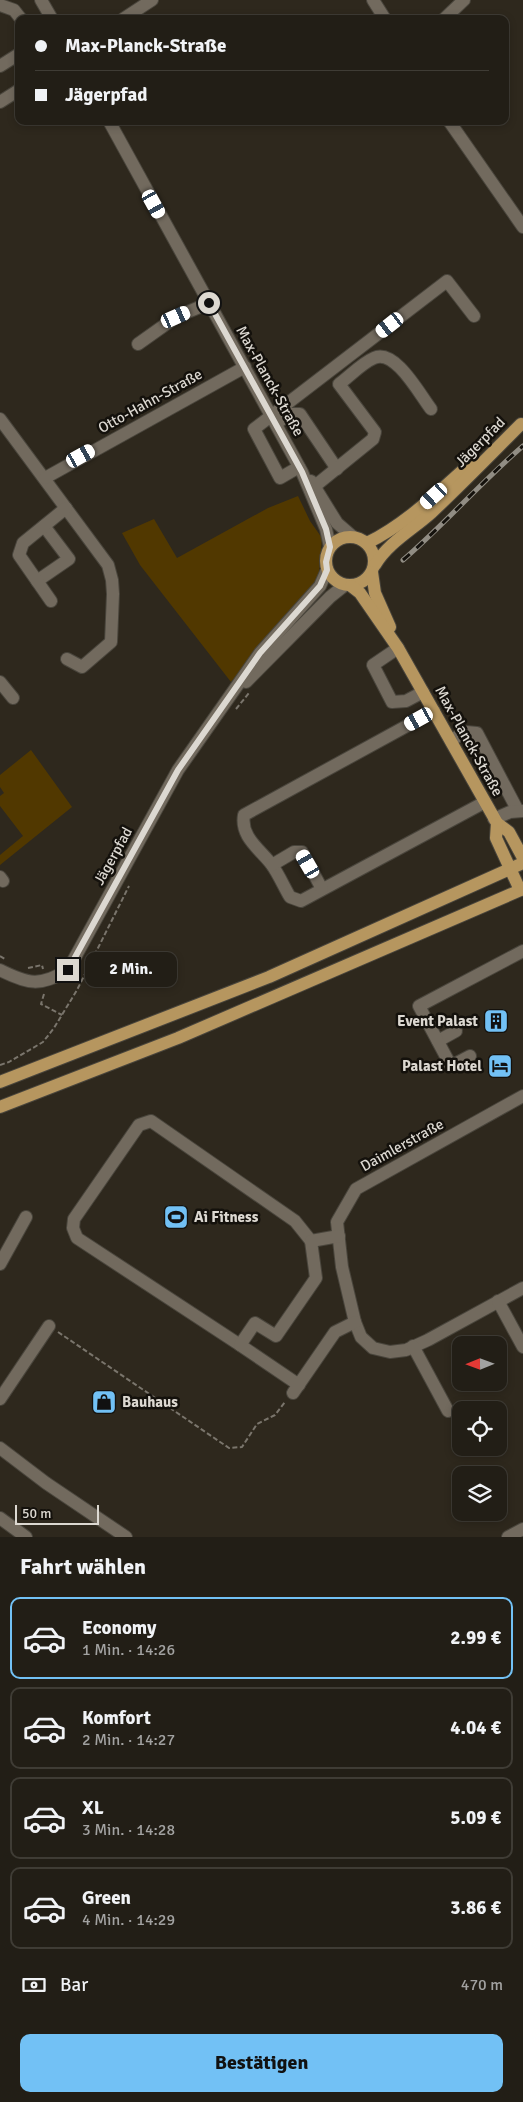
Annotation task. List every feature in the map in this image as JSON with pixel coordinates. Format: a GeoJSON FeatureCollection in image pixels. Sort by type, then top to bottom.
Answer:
{"type":"FeatureCollection","features":[{"type":"Feature","properties":{"kind":"main road","name":"Jägerpfad"},"geometry":{"type":"LineString","coordinates":[[367,543],[382,536],[419,509],[478,457],[522,423]]}},
{"type":"Feature","properties":{"kind":"main road","name":"Jägerpfad"},"geometry":{"type":"LineString","coordinates":[[373,568],[383,551],[406,535],[431,512],[522,423]]}},
{"type":"Feature","properties":{"kind":"main road"},"geometry":{"type":"LineString","coordinates":[[352,536],[367,543],[374,557],[373,568],[367,579],[348,586],[332,577],[327,570],[326,562],[330,547],[336,541],[352,536]]}},
{"type":"Feature","properties":{"kind":"main road","name":"Max-Planck-Straße"},"geometry":{"type":"LineString","coordinates":[[373,568],[375,593],[398,648]]}},
{"type":"Feature","properties":{"kind":"main road","name":"Max-Planck-Straße"},"geometry":{"type":"LineString","coordinates":[[348,586],[360,593],[398,648],[496,821],[509,832],[523,858]]}},
{"type":"Feature","properties":{"kind":"main road","name":"Max-Planck-Straße"},"geometry":{"type":"LineString","coordinates":[[496,821],[496,838],[522,891]]}},
{"type":"Feature","properties":{"kind":"main road"},"geometry":{"type":"LineString","coordinates":[[0,1082],[269,977],[523,863]]}},
{"type":"Feature","properties":{"kind":"main road"},"geometry":{"type":"LineString","coordinates":[[0,1107],[178,1038],[522,891]]}},
{"type":"Feature","properties":{"kind":"street"},"geometry":{"type":"LineString","coordinates":[[41,0],[50,15]]}},
{"type":"Feature","properties":{"kind":"street"},"geometry":{"type":"LineString","coordinates":[[129,15],[152,0]]}},
{"type":"Feature","properties":{"kind":"street"},"geometry":{"type":"LineString","coordinates":[[373,0],[382,15]]}},
{"type":"Feature","properties":{"kind":"street"},"geometry":{"type":"LineString","coordinates":[[448,15],[464,0]]}},
{"type":"Feature","properties":{"kind":"street"},"geometry":{"type":"LineString","coordinates":[[0,4],[14,10],[18,15]]}},
{"type":"Feature","properties":{"kind":"street"},"geometry":{"type":"LineString","coordinates":[[0,66],[15,57]]}},
{"type":"Feature","properties":{"kind":"street"},"geometry":{"type":"LineString","coordinates":[[0,102],[15,93]]}},
{"type":"Feature","properties":{"kind":"street","name":"Max-Planck-Straße"},"geometry":{"type":"LineString","coordinates":[[111,125],[301,469],[337,523],[352,536]]}},
{"type":"Feature","properties":{"kind":"street"},"geometry":{"type":"LineString","coordinates":[[452,125],[523,227]]}},
{"type":"Feature","properties":{"kind":"street"},"geometry":{"type":"LineString","coordinates":[[274,420],[447,282],[474,316]]}},
{"type":"Feature","properties":{"kind":"street"},"geometry":{"type":"LineString","coordinates":[[138,344],[176,317],[209,303]]}},
{"type":"Feature","properties":{"kind":"street"},"geometry":{"type":"LineString","coordinates":[[313,488],[373,439],[375,432],[339,384],[374,358],[385,356],[395,362],[431,410]]}},
{"type":"Feature","properties":{"kind":"street","name":"Otto-Hahn-Straße"},"geometry":{"type":"LineString","coordinates":[[45,478],[245,367]]}},
{"type":"Feature","properties":{"kind":"street"},"geometry":{"type":"LineString","coordinates":[[301,469],[280,478],[254,429],[291,414],[300,414],[337,469]]}},
{"type":"Feature","properties":{"kind":"street"},"geometry":{"type":"LineString","coordinates":[[0,419],[108,565],[113,594],[111,642],[82,667],[67,659]]}},
{"type":"Feature","properties":{"kind":"street","name":"Max-Planck-Straße"},"geometry":{"type":"LineString","coordinates":[[313,488],[330,547]]}},
{"type":"Feature","properties":{"kind":"street"},"geometry":{"type":"LineString","coordinates":[[51,601],[19,555],[19,550],[23,543],[66,508]]}},
{"type":"Feature","properties":{"kind":"street"},"geometry":{"type":"LineString","coordinates":[[37,581],[69,559],[44,526]]}},
{"type":"Feature","properties":{"kind":"street"},"geometry":{"type":"LineString","coordinates":[[230,697],[260,653],[320,586],[327,570]]}},
{"type":"Feature","properties":{"kind":"street"},"geometry":{"type":"LineString","coordinates":[[230,697],[266,664],[330,597],[348,586]]}},
{"type":"Feature","properties":{"kind":"street"},"geometry":{"type":"LineString","coordinates":[[398,648],[373,665],[392,702],[406,701],[423,692]]}},
{"type":"Feature","properties":{"kind":"street"},"geometry":{"type":"LineString","coordinates":[[0,682],[13,698]]}},
{"type":"Feature","properties":{"kind":"street","name":"Jägerpfad"},"geometry":{"type":"LineString","coordinates":[[0,970],[16,978],[35,981],[49,981],[68,970],[178,770],[230,697]]}},
{"type":"Feature","properties":{"kind":"street"},"geometry":{"type":"LineString","coordinates":[[434,711],[244,815],[242,824],[255,849],[272,865],[290,897],[301,901],[486,802]]}},
{"type":"Feature","properties":{"kind":"street"},"geometry":{"type":"LineString","coordinates":[[451,740],[466,732],[477,733],[521,811],[496,821]]}},
{"type":"Feature","properties":{"kind":"street"},"geometry":{"type":"LineString","coordinates":[[272,865],[294,852],[302,852],[322,889]]}},
{"type":"Feature","properties":{"kind":"street"},"geometry":{"type":"LineString","coordinates":[[470,1056],[451,1066],[419,1006],[523,951]]}},
{"type":"Feature","properties":{"kind":"street"},"geometry":{"type":"LineString","coordinates":[[438,1040],[456,1031]]}},
{"type":"Feature","properties":{"kind":"street","name":"Daimlerstraße"},"geometry":{"type":"LineString","coordinates":[[523,1096],[356,1189],[338,1222],[342,1267],[355,1322],[361,1338],[373,1348],[390,1352],[413,1346],[523,1288]]}},
{"type":"Feature","properties":{"kind":"street"},"geometry":{"type":"LineString","coordinates":[[240,1345],[255,1323],[276,1336],[316,1278],[311,1241],[295,1221],[151,1121],[139,1124],[74,1219],[73,1228],[77,1238],[240,1345],[296,1389],[335,1332],[355,1322]]}},
{"type":"Feature","properties":{"kind":"street"},"geometry":{"type":"LineString","coordinates":[[0,1264],[26,1217]]}},
{"type":"Feature","properties":{"kind":"street"},"geometry":{"type":"LineString","coordinates":[[311,1241],[339,1236]]}},
{"type":"Feature","properties":{"kind":"street"},"geometry":{"type":"LineString","coordinates":[[498,1302],[523,1348]]}},
{"type":"Feature","properties":{"kind":"street"},"geometry":{"type":"LineString","coordinates":[[0,1399],[49,1326]]}},
{"type":"Feature","properties":{"kind":"street"},"geometry":{"type":"LineString","coordinates":[[413,1346],[448,1411]]}},
{"type":"Feature","properties":{"kind":"street"},"geometry":{"type":"LineString","coordinates":[[0,1448],[46,1483],[126,1537]]}},
{"type":"Feature","properties":{"kind":"street"},"geometry":{"type":"LineString","coordinates":[[0,1518],[26,1537]]}},
{"type":"Feature","properties":{"kind":"street"},"geometry":{"type":"LineString","coordinates":[[508,1537],[523,1529]]}},
{"type":"Feature","properties":{"kind":"path"},"geometry":{"type":"LineString","coordinates":[[233,713],[250,692]]}},
{"type":"Feature","properties":{"kind":"path"},"geometry":{"type":"LineString","coordinates":[[0,1065],[9,1062],[42,1042],[54,1028],[77,990],[132,880]]}},
{"type":"Feature","properties":{"kind":"path"},"geometry":{"type":"LineString","coordinates":[[49,1326],[229,1448],[242,1447],[257,1424],[275,1415],[296,1389]]}},
{"type":"Feature","properties":{"kind":"shaded area"},"geometry":{"type":"Polygon","coordinates":[[[298,496],[310,521],[322,538],[319,573],[314,589],[274,631],[231,682],[140,565],[122,533],[154,519],[177,558],[268,508],[298,496]]]}},
{"type":"Feature","properties":{"kind":"shaded area"},"geometry":{"type":"Polygon","coordinates":[[[31,750],[72,807],[0,865],[0,855],[23,836],[0,806],[0,796],[4,793],[0,787],[0,775],[31,750]]]}},
{"type":"Feature","properties":{"kind":"railway"},"geometry":{"type":"LineString","coordinates":[[403,560],[523,446]]}},
{"type":"Feature","properties":{"kind":"place","name":"Event Palast"},"geometry":{"type":"Point","coordinates":[496,1021]}},
{"type":"Feature","properties":{"kind":"place","name":"Palast Hotel"},"geometry":{"type":"Point","coordinates":[500,1066]}},
{"type":"Feature","properties":{"kind":"place","name":"Ai Fitness"},"geometry":{"type":"Point","coordinates":[176,1217]}},
{"type":"Feature","properties":{"kind":"place","name":"Bauhaus"},"geometry":{"type":"Point","coordinates":[104,1402]}},
{"type":"Feature","properties":{"kind":"route"},"geometry":{"type":"LineString","coordinates":[[68,970],[178,770],[260,653],[320,586],[327,570],[327,554],[330,547],[326,529],[310,490],[273,416],[209,303]]}}]}
